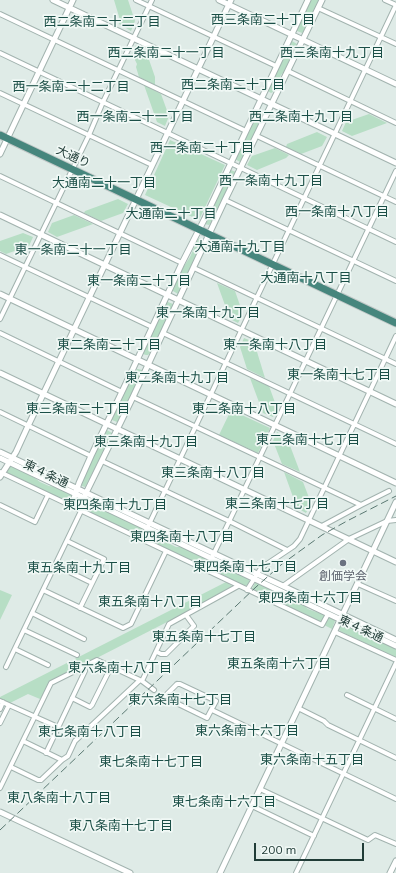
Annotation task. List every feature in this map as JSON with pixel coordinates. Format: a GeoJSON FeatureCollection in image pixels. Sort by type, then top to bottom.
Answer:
{"type":"FeatureCollection","features":[{"type":"Feature","properties":{"kind":"highway","name":"大通り"},"geometry":{"type":"LineString","coordinates":[[0,135],[396,323]]}},
{"type":"Feature","properties":{"kind":"street"},"geometry":{"type":"LineString","coordinates":[[53,0],[396,163]]}},
{"type":"Feature","properties":{"kind":"street"},"geometry":{"type":"LineString","coordinates":[[0,154],[73,0]]}},
{"type":"Feature","properties":{"kind":"street"},"geometry":{"type":"LineString","coordinates":[[136,0],[276,66]]}},
{"type":"Feature","properties":{"kind":"street"},"geometry":{"type":"LineString","coordinates":[[0,319],[152,0]]}},
{"type":"Feature","properties":{"kind":"street"},"geometry":{"type":"LineString","coordinates":[[219,0],[229,2],[291,34],[396,84]]}},
{"type":"Feature","properties":{"kind":"street"},"geometry":{"type":"LineString","coordinates":[[6,666],[67,541],[86,495],[225,200],[322,0]]}},
{"type":"Feature","properties":{"kind":"street"},"geometry":{"type":"LineString","coordinates":[[142,539],[396,5],[384,0]]}},
{"type":"Feature","properties":{"kind":"street"},"geometry":{"type":"LineString","coordinates":[[70,506],[91,456],[246,131],[306,1]]}},
{"type":"Feature","properties":{"kind":"street"},"geometry":{"type":"LineString","coordinates":[[229,2],[44,394],[12,458],[1,474],[81,510],[322,626],[328,614]]}},
{"type":"Feature","properties":{"kind":"street"},"geometry":{"type":"LineString","coordinates":[[318,8],[396,44]]}},
{"type":"Feature","properties":{"kind":"street"},"geometry":{"type":"LineString","coordinates":[[0,14],[246,131]]}},
{"type":"Feature","properties":{"kind":"street"},"geometry":{"type":"LineString","coordinates":[[0,53],[396,242]]}},
{"type":"Feature","properties":{"kind":"street"},"geometry":{"type":"LineString","coordinates":[[288,71],[396,123]]}},
{"type":"Feature","properties":{"kind":"street"},"geometry":{"type":"LineString","coordinates":[[0,93],[152,165]]}},
{"type":"Feature","properties":{"kind":"street"},"geometry":{"type":"LineString","coordinates":[[257,136],[396,202]]}},
{"type":"Feature","properties":{"kind":"street"},"geometry":{"type":"LineString","coordinates":[[206,570],[396,171]]}},
{"type":"Feature","properties":{"kind":"street"},"geometry":{"type":"LineString","coordinates":[[0,176],[182,263]]}},
{"type":"Feature","properties":{"kind":"street"},"geometry":{"type":"LineString","coordinates":[[225,200],[396,281]]}},
{"type":"Feature","properties":{"kind":"street"},"geometry":{"type":"LineString","coordinates":[[0,215],[396,404]]}},
{"type":"Feature","properties":{"kind":"street"},"geometry":{"type":"LineString","coordinates":[[0,255],[152,327]]}},
{"type":"Feature","properties":{"kind":"street"},"geometry":{"type":"LineString","coordinates":[[194,268],[256,299],[396,364]]}},
{"type":"Feature","properties":{"kind":"street"},"geometry":{"type":"LineString","coordinates":[[0,294],[396,483]]}},
{"type":"Feature","properties":{"kind":"street"},"geometry":{"type":"LineString","coordinates":[[163,333],[396,444]]}},
{"type":"Feature","properties":{"kind":"street"},"geometry":{"type":"LineString","coordinates":[[0,334],[122,392]]}},
{"type":"Feature","properties":{"kind":"street"},"geometry":{"type":"LineString","coordinates":[[247,590],[261,568],[294,546],[300,538],[396,336]]}},
{"type":"Feature","properties":{"kind":"street"},"geometry":{"type":"LineString","coordinates":[[0,373],[396,562]]}},
{"type":"Feature","properties":{"kind":"street"},"geometry":{"type":"LineString","coordinates":[[133,397],[361,505]]}},
{"type":"Feature","properties":{"kind":"street"},"geometry":{"type":"LineString","coordinates":[[0,412],[91,456]]}},
{"type":"Feature","properties":{"kind":"street","name":"東４条通"},"geometry":{"type":"LineString","coordinates":[[0,452],[76,491]]}},
{"type":"Feature","properties":{"kind":"street","name":"東４条通"},"geometry":{"type":"LineString","coordinates":[[0,458],[86,495],[256,577],[328,614],[396,640]]}},
{"type":"Feature","properties":{"kind":"street"},"geometry":{"type":"LineString","coordinates":[[102,461],[287,550]]}},
{"type":"Feature","properties":{"kind":"street"},"geometry":{"type":"LineString","coordinates":[[322,526],[389,491]]}},
{"type":"Feature","properties":{"kind":"street"},"geometry":{"type":"LineString","coordinates":[[0,505],[35,522],[48,495]]}},
{"type":"Feature","properties":{"kind":"street"},"geometry":{"type":"LineString","coordinates":[[220,873],[396,502]]}},
{"type":"Feature","properties":{"kind":"street"},"geometry":{"type":"LineString","coordinates":[[283,586],[349,539],[387,521],[395,521]]}},
{"type":"Feature","properties":{"kind":"street"},"geometry":{"type":"LineString","coordinates":[[67,541],[104,559],[80,608]]}},
{"type":"Feature","properties":{"kind":"street"},"geometry":{"type":"LineString","coordinates":[[43,590],[123,628],[131,624],[166,551]]}},
{"type":"Feature","properties":{"kind":"street"},"geometry":{"type":"LineString","coordinates":[[55,565],[92,583]]}},
{"type":"Feature","properties":{"kind":"street","name":"東４条通"},"geometry":{"type":"LineString","coordinates":[[256,577],[283,586],[396,646]]}},
{"type":"Feature","properties":{"kind":"street"},"geometry":{"type":"LineString","coordinates":[[358,584],[396,601]]}},
{"type":"Feature","properties":{"kind":"street"},"geometry":{"type":"LineString","coordinates":[[11,767],[41,780],[68,756],[75,741],[141,680],[157,652],[169,624],[238,586]]}},
{"type":"Feature","properties":{"kind":"street"},"geometry":{"type":"LineString","coordinates":[[32,614],[84,639]]}},
{"type":"Feature","properties":{"kind":"street"},"geometry":{"type":"LineString","coordinates":[[157,652],[166,654],[194,626],[186,615]]}},
{"type":"Feature","properties":{"kind":"street"},"geometry":{"type":"LineString","coordinates":[[24,630],[77,655]]}},
{"type":"Feature","properties":{"kind":"street"},"geometry":{"type":"LineString","coordinates":[[296,873],[396,661],[335,632]]}},
{"type":"Feature","properties":{"kind":"street"},"geometry":{"type":"LineString","coordinates":[[15,649],[48,665]]}},
{"type":"Feature","properties":{"kind":"street"},"geometry":{"type":"LineString","coordinates":[[1,785],[51,683],[97,660],[141,680],[154,690]]}},
{"type":"Feature","properties":{"kind":"street"},"geometry":{"type":"LineString","coordinates":[[46,753],[84,671],[83,667]]}},
{"type":"Feature","properties":{"kind":"street"},"geometry":{"type":"LineString","coordinates":[[72,698],[90,707],[111,667]]}},
{"type":"Feature","properties":{"kind":"street"},"geometry":{"type":"LineString","coordinates":[[177,684],[180,684],[216,701],[212,710],[207,718],[164,697],[177,684]]}},
{"type":"Feature","properties":{"kind":"street"},"geometry":{"type":"LineString","coordinates":[[347,695],[396,719]]}},
{"type":"Feature","properties":{"kind":"street"},"geometry":{"type":"LineString","coordinates":[[5,713],[0,710],[2,701],[58,728]]}},
{"type":"Feature","properties":{"kind":"street"},"geometry":{"type":"LineString","coordinates":[[0,724],[9,705]]}},
{"type":"Feature","properties":{"kind":"street"},"geometry":{"type":"LineString","coordinates":[[298,708],[324,721],[328,725],[396,758]]}},
{"type":"Feature","properties":{"kind":"street"},"geometry":{"type":"LineString","coordinates":[[212,710],[396,799]]}},
{"type":"Feature","properties":{"kind":"street"},"geometry":{"type":"LineString","coordinates":[[23,741],[62,760]]}},
{"type":"Feature","properties":{"kind":"street"},"geometry":{"type":"LineString","coordinates":[[260,789],[368,840],[375,835],[396,844]]}},
{"type":"Feature","properties":{"kind":"street"},"geometry":{"type":"LineString","coordinates":[[252,806],[314,836]]}},
{"type":"Feature","properties":{"kind":"street"},"geometry":{"type":"LineString","coordinates":[[0,812],[130,873]]}},
{"type":"Feature","properties":{"kind":"street"},"geometry":{"type":"LineString","coordinates":[[390,873],[396,861]]}},
{"type":"Feature","properties":{"kind":"green space"},"geometry":{"type":"Polygon","coordinates":[[[114,0],[128,0],[135,21],[131,31],[119,24],[120,20],[114,0]]]}},
{"type":"Feature","properties":{"kind":"green space"},"geometry":{"type":"Polygon","coordinates":[[[310,0],[319,0],[304,32],[302,33],[297,31],[297,28],[310,0]]]}},
{"type":"Feature","properties":{"kind":"green space"},"geometry":{"type":"Polygon","coordinates":[[[292,41],[298,46],[286,70],[281,75],[273,92],[271,93],[267,90],[290,42],[292,41]]]}},
{"type":"Feature","properties":{"kind":"green space"},"geometry":{"type":"Polygon","coordinates":[[[136,45],[146,51],[155,77],[155,85],[139,77],[136,67],[137,64],[132,54],[136,45]]]}},
{"type":"Feature","properties":{"kind":"green space"},"geometry":{"type":"Polygon","coordinates":[[[144,85],[161,94],[169,116],[165,126],[157,122],[144,85]]]}},
{"type":"Feature","properties":{"kind":"green space"},"geometry":{"type":"Polygon","coordinates":[[[261,110],[265,113],[242,161],[240,162],[235,159],[249,129],[261,110]]]}},
{"type":"Feature","properties":{"kind":"green space"},"geometry":{"type":"Polygon","coordinates":[[[369,114],[387,123],[352,136],[342,131],[346,122],[369,114]]]}},
{"type":"Feature","properties":{"kind":"green space"},"geometry":{"type":"Polygon","coordinates":[[[317,132],[327,137],[322,146],[301,154],[286,147],[287,144],[317,132]]]}},
{"type":"Feature","properties":{"kind":"green space"},"geometry":{"type":"Polygon","coordinates":[[[170,140],[225,165],[199,220],[145,195],[170,140]]]}},
{"type":"Feature","properties":{"kind":"green space"},"geometry":{"type":"Polygon","coordinates":[[[275,148],[289,155],[286,158],[257,170],[247,165],[252,156],[275,148]]]}},
{"type":"Feature","properties":{"kind":"green space"},"geometry":{"type":"Polygon","coordinates":[[[229,170],[236,172],[220,208],[210,224],[205,224],[205,222],[229,170]]]}},
{"type":"Feature","properties":{"kind":"green space"},"geometry":{"type":"Polygon","coordinates":[[[118,199],[128,204],[123,213],[101,221],[84,213],[85,211],[118,199]]]}},
{"type":"Feature","properties":{"kind":"green space"},"geometry":{"type":"Polygon","coordinates":[[[74,215],[93,224],[57,237],[48,232],[52,223],[74,215]]]}},
{"type":"Feature","properties":{"kind":"green space"},"geometry":{"type":"Polygon","coordinates":[[[23,233],[33,237],[29,246],[6,254],[0,251],[0,241],[23,233]]]}},
{"type":"Feature","properties":{"kind":"green space"},"geometry":{"type":"Polygon","coordinates":[[[200,238],[204,242],[178,294],[172,290],[198,239],[200,238]]]}},
{"type":"Feature","properties":{"kind":"green space"},"geometry":{"type":"Polygon","coordinates":[[[217,283],[235,291],[243,314],[238,323],[230,319],[217,283]]]}},
{"type":"Feature","properties":{"kind":"green space"},"geometry":{"type":"Polygon","coordinates":[[[166,302],[173,304],[174,306],[151,352],[148,355],[143,354],[143,352],[166,302]]]}},
{"type":"Feature","properties":{"kind":"green space"},"geometry":{"type":"Polygon","coordinates":[[[244,338],[254,342],[265,378],[247,369],[240,347],[244,338]]]}},
{"type":"Feature","properties":{"kind":"green space"},"geometry":{"type":"Polygon","coordinates":[[[137,369],[142,370],[142,372],[118,422],[112,420],[111,418],[137,369]]]}},
{"type":"Feature","properties":{"kind":"green space"},"geometry":{"type":"Polygon","coordinates":[[[250,378],[269,386],[277,408],[273,417],[263,413],[250,378]]]}},
{"type":"Feature","properties":{"kind":"green space"},"geometry":{"type":"Polygon","coordinates":[[[231,410],[270,428],[258,453],[219,435],[231,410]]]}},
{"type":"Feature","properties":{"kind":"green space"},"geometry":{"type":"Polygon","coordinates":[[[107,430],[112,434],[85,487],[82,486],[82,480],[105,431],[107,430]]]}},
{"type":"Feature","properties":{"kind":"green space"},"geometry":{"type":"Polygon","coordinates":[[[277,432],[291,439],[289,443],[300,472],[282,464],[273,441],[277,432]]]}},
{"type":"Feature","properties":{"kind":"green space"},"geometry":{"type":"Polygon","coordinates":[[[9,466],[49,486],[57,487],[72,494],[73,496],[70,502],[6,472],[9,466]]]}},
{"type":"Feature","properties":{"kind":"green space"},"geometry":{"type":"Polygon","coordinates":[[[284,472],[303,482],[311,503],[306,513],[297,508],[284,472]]]}},
{"type":"Feature","properties":{"kind":"green space"},"geometry":{"type":"Polygon","coordinates":[[[87,502],[142,528],[144,532],[142,535],[138,536],[84,510],[87,502]]]}},
{"type":"Feature","properties":{"kind":"green space"},"geometry":{"type":"Polygon","coordinates":[[[148,532],[166,539],[168,543],[176,547],[183,547],[205,557],[207,561],[205,565],[202,566],[146,539],[148,532]]]}},
{"type":"Feature","properties":{"kind":"green space"},"geometry":{"type":"Polygon","coordinates":[[[214,563],[249,579],[249,582],[244,586],[212,571],[210,568],[214,563]]]}},
{"type":"Feature","properties":{"kind":"green space"},"geometry":{"type":"Polygon","coordinates":[[[226,582],[232,586],[231,589],[50,682],[40,699],[28,694],[0,708],[0,697],[226,582]]]}},
{"type":"Feature","properties":{"kind":"green space"},"geometry":{"type":"Polygon","coordinates":[[[258,582],[300,602],[308,609],[323,613],[334,619],[335,621],[332,629],[252,589],[255,583],[258,582]]]}},
{"type":"Feature","properties":{"kind":"green space"},"geometry":{"type":"Polygon","coordinates":[[[0,590],[12,595],[0,620],[0,590]]]}},
{"type":"Feature","properties":{"kind":"green space"},"geometry":{"type":"Polygon","coordinates":[[[341,625],[349,627],[396,649],[396,657],[340,631],[339,629],[341,625]]]}},
{"type":"Feature","properties":{"kind":"railway"},"geometry":{"type":"LineString","coordinates":[[0,830],[282,564],[322,535],[396,496]]}},
{"type":"Feature","properties":{"kind":"place","name":"創価学会"},"geometry":{"type":"Point","coordinates":[343,563]}},
{"type":"Feature","properties":{"kind":"district","name":"西三条南二十丁目"},"geometry":{"type":"Point","coordinates":[263,20]}},
{"type":"Feature","properties":{"kind":"district","name":"西二条南二十二丁目"},"geometry":{"type":"Point","coordinates":[102,22]}},
{"type":"Feature","properties":{"kind":"district","name":"西二条南二十一丁目"},"geometry":{"type":"Point","coordinates":[166,53]}},
{"type":"Feature","properties":{"kind":"district","name":"西三条南十九丁目"},"geometry":{"type":"Point","coordinates":[332,53]}},
{"type":"Feature","properties":{"kind":"district","name":"西二条南二十丁目"},"geometry":{"type":"Point","coordinates":[233,85]}},
{"type":"Feature","properties":{"kind":"district","name":"西一条南二十二丁目"},"geometry":{"type":"Point","coordinates":[71,87]}},
{"type":"Feature","properties":{"kind":"district","name":"西一条南二十一丁目"},"geometry":{"type":"Point","coordinates":[135,117]}},
{"type":"Feature","properties":{"kind":"district","name":"西二条南十九丁目"},"geometry":{"type":"Point","coordinates":[301,117]}},
{"type":"Feature","properties":{"kind":"district","name":"西一条南二十丁目"},"geometry":{"type":"Point","coordinates":[202,148]}},
{"type":"Feature","properties":{"kind":"district","name":"西一条南十九丁目"},"geometry":{"type":"Point","coordinates":[271,181]}},
{"type":"Feature","properties":{"kind":"district","name":"大通南二十一丁目"},"geometry":{"type":"Point","coordinates":[104,183]}},
{"type":"Feature","properties":{"kind":"district","name":"西一条南十八丁目"},"geometry":{"type":"Point","coordinates":[337,212]}},
{"type":"Feature","properties":{"kind":"district","name":"大通南二十丁目"},"geometry":{"type":"Point","coordinates":[171,214]}},
{"type":"Feature","properties":{"kind":"district","name":"大通南十九丁目"},"geometry":{"type":"Point","coordinates":[240,247]}},
{"type":"Feature","properties":{"kind":"district","name":"東一条南二十一丁目"},"geometry":{"type":"Point","coordinates":[73,250]}},
{"type":"Feature","properties":{"kind":"district","name":"大通南十八丁目"},"geometry":{"type":"Point","coordinates":[306,278]}},
{"type":"Feature","properties":{"kind":"district","name":"東一条南二十丁目"},"geometry":{"type":"Point","coordinates":[139,281]}},
{"type":"Feature","properties":{"kind":"district","name":"東一条南十九丁目"},"geometry":{"type":"Point","coordinates":[208,313]}},
{"type":"Feature","properties":{"kind":"district","name":"東二条南二十丁目"},"geometry":{"type":"Point","coordinates":[109,345]}},
{"type":"Feature","properties":{"kind":"district","name":"東一条南十八丁目"},"geometry":{"type":"Point","coordinates":[275,345]}},
{"type":"Feature","properties":{"kind":"district","name":"東一条南十七丁目"},"geometry":{"type":"Point","coordinates":[339,375]}},
{"type":"Feature","properties":{"kind":"district","name":"東二条南十九丁目"},"geometry":{"type":"Point","coordinates":[177,378]}},
{"type":"Feature","properties":{"kind":"district","name":"東三条南二十丁目"},"geometry":{"type":"Point","coordinates":[78,409]}},
{"type":"Feature","properties":{"kind":"district","name":"東二条南十八丁目"},"geometry":{"type":"Point","coordinates":[244,409]}},
{"type":"Feature","properties":{"kind":"district","name":"東二条南十七丁目"},"geometry":{"type":"Point","coordinates":[308,440]}},
{"type":"Feature","properties":{"kind":"district","name":"東三条南十九丁目"},"geometry":{"type":"Point","coordinates":[146,442]}},
{"type":"Feature","properties":{"kind":"district","name":"東三条南十八丁目"},"geometry":{"type":"Point","coordinates":[213,473]}},
{"type":"Feature","properties":{"kind":"district","name":"東三条南十七丁目"},"geometry":{"type":"Point","coordinates":[277,504]}},
{"type":"Feature","properties":{"kind":"district","name":"東四条南十九丁目"},"geometry":{"type":"Point","coordinates":[115,505]}},
{"type":"Feature","properties":{"kind":"district","name":"東四条南十八丁目"},"geometry":{"type":"Point","coordinates":[182,537]}},
{"type":"Feature","properties":{"kind":"district","name":"東四条南十七丁目"},"geometry":{"type":"Point","coordinates":[245,567]}},
{"type":"Feature","properties":{"kind":"district","name":"東五条南十九丁目"},"geometry":{"type":"Point","coordinates":[79,568]}},
{"type":"Feature","properties":{"kind":"district","name":"東四条南十六丁目"},"geometry":{"type":"Point","coordinates":[310,598]}},
{"type":"Feature","properties":{"kind":"district","name":"東五条南十八丁目"},"geometry":{"type":"Point","coordinates":[150,602]}},
{"type":"Feature","properties":{"kind":"district","name":"東五条南十七丁目"},"geometry":{"type":"Point","coordinates":[204,637]}},
{"type":"Feature","properties":{"kind":"district","name":"東五条南十六丁目"},"geometry":{"type":"Point","coordinates":[279,664]}},
{"type":"Feature","properties":{"kind":"district","name":"東六条南十八丁目"},"geometry":{"type":"Point","coordinates":[120,668]}},
{"type":"Feature","properties":{"kind":"district","name":"東六条南十七丁目"},"geometry":{"type":"Point","coordinates":[180,700]}},
{"type":"Feature","properties":{"kind":"district","name":"東六条南十六丁目"},"geometry":{"type":"Point","coordinates":[247,731]}},
{"type":"Feature","properties":{"kind":"district","name":"東七条南十八丁目"},"geometry":{"type":"Point","coordinates":[90,732]}},
{"type":"Feature","properties":{"kind":"district","name":"東六条南十五丁目"},"geometry":{"type":"Point","coordinates":[312,760]}},
{"type":"Feature","properties":{"kind":"district","name":"東七条南十七丁目"},"geometry":{"type":"Point","coordinates":[151,762]}},
{"type":"Feature","properties":{"kind":"district","name":"東八条南十八丁目"},"geometry":{"type":"Point","coordinates":[59,798]}},
{"type":"Feature","properties":{"kind":"district","name":"東七条南十六丁目"},"geometry":{"type":"Point","coordinates":[224,802]}},
{"type":"Feature","properties":{"kind":"district","name":"東八条南十七丁目"},"geometry":{"type":"Point","coordinates":[121,826]}}]}
